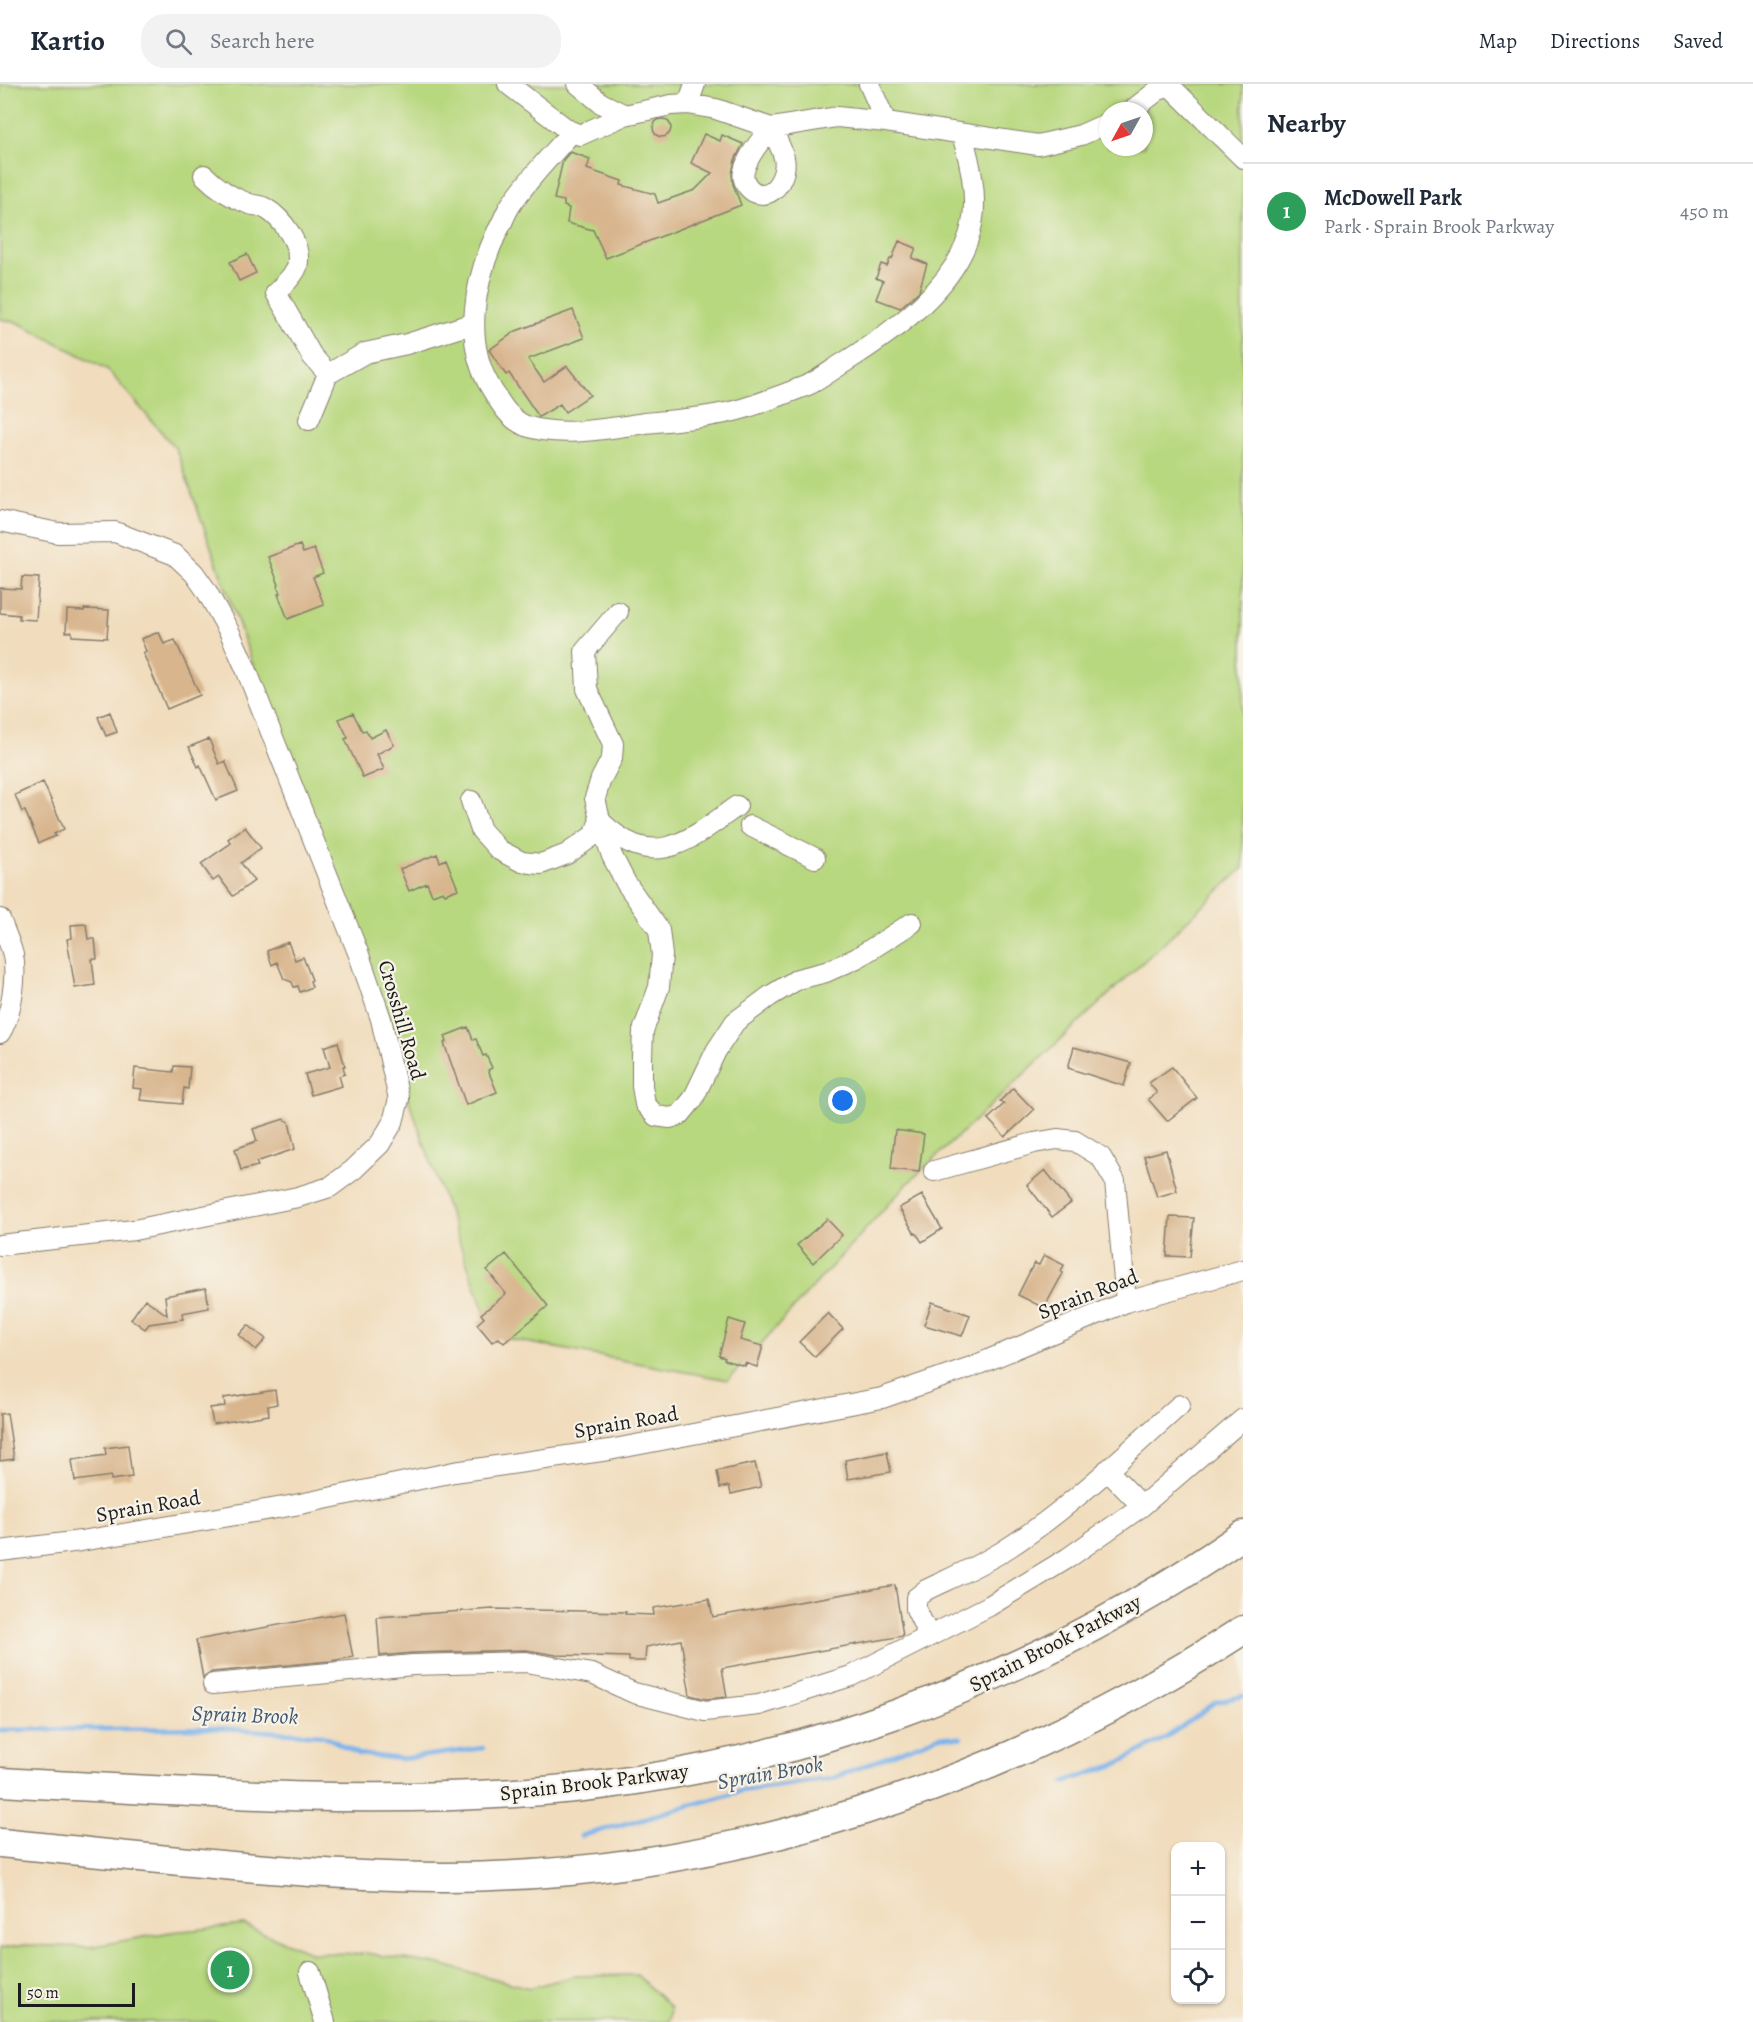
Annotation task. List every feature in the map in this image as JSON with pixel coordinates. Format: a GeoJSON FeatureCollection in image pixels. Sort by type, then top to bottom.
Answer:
{"type":"FeatureCollection","features":[{"type":"Feature","properties":{"kind":"highway","name":"Sprain Brook Parkway"},"geometry":{"type":"LineString","coordinates":[[0,1782],[242,1795],[403,1797],[518,1793],[631,1781],[688,1771],[788,1748],[854,1729],[973,1685],[1055,1647],[1116,1615],[1165,1586],[1243,1534]]}},
{"type":"Feature","properties":{"kind":"highway"},"geometry":{"type":"LineString","coordinates":[[0,1843],[282,1869],[444,1877],[547,1872],[673,1856],[786,1833],[840,1818],[960,1777],[1002,1760],[1106,1711],[1176,1672],[1243,1630]]}},
{"type":"Feature","properties":{"kind":"street"},"geometry":{"type":"LineString","coordinates":[[508,84],[572,132],[585,134],[625,115],[671,105],[688,104],[716,109],[771,128],[837,117],[886,122],[1038,145],[1081,135],[1099,127]]}},
{"type":"Feature","properties":{"kind":"street"},"geometry":{"type":"LineString","coordinates":[[578,84],[601,103],[625,115]]}},
{"type":"Feature","properties":{"kind":"street"},"geometry":{"type":"LineString","coordinates":[[688,104],[695,84]]}},
{"type":"Feature","properties":{"kind":"street"},"geometry":{"type":"LineString","coordinates":[[869,84],[886,122]]}},
{"type":"Feature","properties":{"kind":"street"},"geometry":{"type":"LineString","coordinates":[[1143,102],[1167,84],[1243,158]]}},
{"type":"Feature","properties":{"kind":"street"},"geometry":{"type":"LineString","coordinates":[[572,132],[510,207],[485,258],[474,323],[476,354],[482,375],[505,411],[524,425],[549,431],[597,429],[742,408],[810,384],[862,351],[908,317],[933,294],[960,258],[972,226],[974,200],[962,134]]}},
{"type":"Feature","properties":{"kind":"street"},"geometry":{"type":"LineString","coordinates":[[204,175],[221,192],[248,204],[264,207],[290,232],[297,252],[297,267],[276,293],[312,356],[328,374]]}},
{"type":"Feature","properties":{"kind":"street"},"geometry":{"type":"LineString","coordinates":[[309,420],[328,374],[365,352],[407,344],[474,323]]}},
{"type":"Feature","properties":{"kind":"street","name":"Crosshill Road"},"geometry":{"type":"LineString","coordinates":[[0,520],[58,533],[115,532],[175,555],[194,573],[206,590],[230,633],[246,669],[359,955],[381,1019],[399,1099],[393,1122],[380,1144],[353,1170],[330,1187],[298,1197],[134,1230],[0,1245]]}},
{"type":"Feature","properties":{"kind":"street"},"geometry":{"type":"LineString","coordinates":[[618,612],[585,651],[586,689],[613,744],[612,758],[601,778],[596,798],[600,820],[612,856],[621,874],[659,930],[662,955],[659,987],[643,1031],[642,1057],[642,1086],[645,1104],[656,1116],[670,1118],[680,1115],[693,1099],[716,1051],[735,1022],[798,979],[826,972],[857,958],[912,923]]}},
{"type":"Feature","properties":{"kind":"street"},"geometry":{"type":"LineString","coordinates":[[471,801],[481,830],[499,850],[522,862],[541,864],[567,854],[594,835],[600,820]]}},
{"type":"Feature","properties":{"kind":"street"},"geometry":{"type":"LineString","coordinates":[[600,820],[615,835],[639,848],[663,849],[692,838],[737,806]]}},
{"type":"Feature","properties":{"kind":"street"},"geometry":{"type":"LineString","coordinates":[[750,826],[815,858]]}},
{"type":"Feature","properties":{"kind":"street"},"geometry":{"type":"LineString","coordinates":[[0,919],[13,956],[14,992],[4,1027],[0,1033]]}},
{"type":"Feature","properties":{"kind":"street"},"geometry":{"type":"LineString","coordinates":[[934,1172],[1034,1143],[1057,1139],[1076,1141],[1101,1157],[1115,1181],[1126,1302]]}},
{"type":"Feature","properties":{"kind":"street","name":"Sprain Road"},"geometry":{"type":"LineString","coordinates":[[0,1551],[81,1541],[295,1505],[454,1472],[609,1450],[882,1398],[974,1366],[1126,1302],[1243,1270]]}},
{"type":"Feature","properties":{"kind":"street"},"geometry":{"type":"LineString","coordinates":[[929,1636],[916,1609],[916,1598],[926,1590],[998,1554],[1040,1526],[1180,1405]]}},
{"type":"Feature","properties":{"kind":"street"},"geometry":{"type":"LineString","coordinates":[[213,1684],[413,1665],[526,1662],[592,1674],[634,1693],[705,1712],[759,1705],[850,1676],[989,1606],[1068,1558],[1142,1506],[1243,1419]]}},
{"type":"Feature","properties":{"kind":"street"},"geometry":{"type":"LineString","coordinates":[[1107,1470],[1142,1506]]}},
{"type":"Feature","properties":{"kind":"street"},"geometry":{"type":"LineString","coordinates":[[310,1972],[325,2022]]}},
{"type":"Feature","properties":{"kind":"green space"},"geometry":{"type":"Polygon","coordinates":[[[0,84],[1243,84],[1243,868],[905,1186],[728,1380],[493,1336],[176,449],[107,369],[19,323],[0,319],[0,84]]]}},
{"type":"Feature","properties":{"kind":"green space"},"geometry":{"type":"Polygon","coordinates":[[[244,1925],[312,1953],[372,1954],[443,1965],[529,1988],[575,1976],[637,1975],[671,2008],[669,2022],[0,2022],[0,1949],[24,1945],[89,1947],[171,1932],[244,1925]]]}},
{"type":"Feature","properties":{"kind":"building"},"geometry":{"type":"Polygon","coordinates":[[[662,119],[670,124],[671,128],[666,136],[662,137],[654,132],[653,128],[658,120],[662,119]]]}},
{"type":"Feature","properties":{"kind":"building"},"geometry":{"type":"Polygon","coordinates":[[[704,134],[720,141],[722,135],[743,144],[735,160],[732,174],[733,184],[741,205],[606,258],[593,230],[567,223],[569,208],[564,206],[564,201],[554,199],[563,160],[570,152],[590,159],[587,169],[622,181],[621,185],[655,194],[658,203],[695,190],[712,173],[691,163],[704,134]]]}},
{"type":"Feature","properties":{"kind":"building"},"geometry":{"type":"Polygon","coordinates":[[[899,241],[916,248],[912,258],[927,264],[919,291],[900,308],[876,299],[883,281],[876,278],[881,264],[887,266],[899,241]]]}},
{"type":"Feature","properties":{"kind":"building"},"geometry":{"type":"Polygon","coordinates":[[[247,254],[256,273],[239,281],[230,262],[247,254]]]}},
{"type":"Feature","properties":{"kind":"building"},"geometry":{"type":"Polygon","coordinates":[[[573,310],[584,338],[528,359],[544,382],[567,366],[590,395],[565,412],[560,404],[539,417],[509,373],[506,375],[489,350],[516,331],[573,310]]]}},
{"type":"Feature","properties":{"kind":"building"},"geometry":{"type":"Polygon","coordinates":[[[300,545],[303,553],[314,549],[323,573],[313,577],[324,605],[288,619],[278,594],[280,593],[277,586],[279,585],[268,557],[300,545]]]}},
{"type":"Feature","properties":{"kind":"building"},"geometry":{"type":"Polygon","coordinates":[[[22,577],[39,578],[36,620],[19,619],[19,615],[0,613],[0,588],[21,589],[22,577]]]}},
{"type":"Feature","properties":{"kind":"building"},"geometry":{"type":"Polygon","coordinates":[[[84,609],[109,610],[107,638],[72,636],[72,632],[66,632],[67,610],[84,611],[84,609]]]}},
{"type":"Feature","properties":{"kind":"building"},"geometry":{"type":"Polygon","coordinates":[[[159,632],[164,644],[175,640],[200,695],[167,709],[143,653],[146,651],[141,639],[159,632]]]}},
{"type":"Feature","properties":{"kind":"building"},"geometry":{"type":"Polygon","coordinates":[[[110,712],[117,732],[106,736],[98,717],[110,712]]]}},
{"type":"Feature","properties":{"kind":"building"},"geometry":{"type":"Polygon","coordinates":[[[353,713],[362,731],[366,730],[370,738],[386,730],[394,745],[377,754],[384,769],[363,778],[345,739],[348,738],[339,719],[353,713]]]}},
{"type":"Feature","properties":{"kind":"building"},"geometry":{"type":"Polygon","coordinates":[[[209,739],[219,764],[225,761],[238,791],[216,800],[189,747],[209,739]]]}},
{"type":"Feature","properties":{"kind":"building"},"geometry":{"type":"Polygon","coordinates":[[[43,782],[64,829],[54,834],[56,836],[39,843],[15,795],[43,782]]]}},
{"type":"Feature","properties":{"kind":"building"},"geometry":{"type":"Polygon","coordinates":[[[245,827],[261,848],[241,863],[254,881],[233,896],[219,877],[213,881],[201,864],[231,843],[228,839],[245,827]]]}},
{"type":"Feature","properties":{"kind":"building"},"geometry":{"type":"Polygon","coordinates":[[[437,854],[440,862],[446,859],[458,889],[445,894],[443,891],[432,895],[427,883],[409,891],[400,869],[437,854]]]}},
{"type":"Feature","properties":{"kind":"building"},"geometry":{"type":"Polygon","coordinates":[[[86,924],[88,939],[95,939],[97,959],[92,959],[95,985],[75,988],[67,939],[72,938],[71,925],[86,924]]]}},
{"type":"Feature","properties":{"kind":"building"},"geometry":{"type":"Polygon","coordinates":[[[288,942],[295,960],[303,957],[312,980],[310,981],[312,987],[300,992],[298,986],[294,987],[292,982],[284,979],[277,962],[272,965],[267,951],[288,942]]]}},
{"type":"Feature","properties":{"kind":"building"},"geometry":{"type":"Polygon","coordinates":[[[468,1027],[473,1040],[476,1039],[483,1056],[486,1055],[492,1068],[488,1070],[497,1092],[466,1105],[444,1043],[447,1042],[445,1036],[468,1027]]]}},
{"type":"Feature","properties":{"kind":"building"},"geometry":{"type":"Polygon","coordinates":[[[338,1042],[345,1066],[343,1066],[345,1074],[339,1076],[342,1086],[311,1095],[305,1074],[330,1067],[324,1047],[338,1042]]]}},
{"type":"Feature","properties":{"kind":"building"},"geometry":{"type":"Polygon","coordinates":[[[1074,1047],[1131,1063],[1124,1086],[1068,1068],[1074,1047]]]}},
{"type":"Feature","properties":{"kind":"building"},"geometry":{"type":"Polygon","coordinates":[[[174,1066],[190,1067],[188,1089],[184,1088],[182,1104],[140,1100],[142,1089],[133,1088],[135,1068],[173,1072],[174,1066]]]}},
{"type":"Feature","properties":{"kind":"building"},"geometry":{"type":"Polygon","coordinates":[[[1172,1067],[1197,1098],[1167,1121],[1148,1099],[1157,1093],[1149,1083],[1172,1067]]]}},
{"type":"Feature","properties":{"kind":"building"},"geometry":{"type":"Polygon","coordinates":[[[1013,1088],[1034,1110],[1005,1137],[988,1119],[1004,1104],[1000,1101],[1013,1088]]]}},
{"type":"Feature","properties":{"kind":"building"},"geometry":{"type":"Polygon","coordinates":[[[284,1119],[289,1122],[295,1149],[256,1162],[258,1166],[241,1170],[235,1149],[257,1141],[253,1129],[284,1119]]]}},
{"type":"Feature","properties":{"kind":"building"},"geometry":{"type":"Polygon","coordinates":[[[895,1130],[924,1134],[919,1172],[891,1169],[895,1130]]]}},
{"type":"Feature","properties":{"kind":"building"},"geometry":{"type":"Polygon","coordinates":[[[1166,1150],[1177,1191],[1157,1197],[1144,1156],[1166,1150]]]}},
{"type":"Feature","properties":{"kind":"building"},"geometry":{"type":"Polygon","coordinates":[[[1045,1170],[1071,1203],[1052,1217],[1027,1185],[1045,1170]]]}},
{"type":"Feature","properties":{"kind":"building"},"geometry":{"type":"Polygon","coordinates":[[[922,1195],[942,1229],[922,1242],[899,1208],[922,1195]]]}},
{"type":"Feature","properties":{"kind":"building"},"geometry":{"type":"Polygon","coordinates":[[[1170,1217],[1194,1218],[1190,1257],[1167,1256],[1170,1217]]]}},
{"type":"Feature","properties":{"kind":"building"},"geometry":{"type":"Polygon","coordinates":[[[827,1219],[842,1235],[813,1263],[797,1245],[827,1219]]]}},
{"type":"Feature","properties":{"kind":"building"},"geometry":{"type":"Polygon","coordinates":[[[506,1254],[548,1306],[504,1343],[499,1338],[492,1342],[477,1324],[484,1318],[481,1314],[506,1294],[487,1270],[506,1254]]]}},
{"type":"Feature","properties":{"kind":"building"},"geometry":{"type":"Polygon","coordinates":[[[1044,1255],[1064,1265],[1061,1272],[1063,1273],[1044,1308],[1018,1295],[1034,1263],[1039,1265],[1044,1255]]]}},
{"type":"Feature","properties":{"kind":"building"},"geometry":{"type":"Polygon","coordinates":[[[206,1288],[209,1308],[182,1313],[183,1319],[149,1324],[145,1329],[131,1319],[145,1299],[167,1315],[165,1296],[206,1288]]]}},
{"type":"Feature","properties":{"kind":"building"},"geometry":{"type":"Polygon","coordinates":[[[932,1302],[970,1315],[962,1336],[924,1325],[932,1302]]]}},
{"type":"Feature","properties":{"kind":"building"},"geometry":{"type":"Polygon","coordinates":[[[828,1313],[843,1329],[815,1357],[799,1342],[828,1313]]]}},
{"type":"Feature","properties":{"kind":"building"},"geometry":{"type":"Polygon","coordinates":[[[729,1319],[745,1324],[740,1340],[763,1346],[757,1367],[724,1360],[725,1358],[719,1356],[729,1319]]]}},
{"type":"Feature","properties":{"kind":"building"},"geometry":{"type":"Polygon","coordinates":[[[248,1325],[266,1339],[256,1350],[239,1335],[248,1325]]]}},
{"type":"Feature","properties":{"kind":"building"},"geometry":{"type":"Polygon","coordinates":[[[275,1390],[277,1404],[268,1406],[269,1415],[213,1424],[210,1408],[225,1406],[224,1398],[275,1390]]]}},
{"type":"Feature","properties":{"kind":"building"},"geometry":{"type":"Polygon","coordinates":[[[7,1413],[14,1459],[0,1461],[0,1414],[7,1413]]]}},
{"type":"Feature","properties":{"kind":"building"},"geometry":{"type":"Polygon","coordinates":[[[128,1445],[132,1477],[111,1480],[111,1476],[75,1481],[72,1460],[106,1455],[105,1448],[128,1445]]]}},
{"type":"Feature","properties":{"kind":"building"},"geometry":{"type":"Polygon","coordinates":[[[887,1452],[891,1472],[848,1479],[845,1460],[887,1452]]]}},
{"type":"Feature","properties":{"kind":"building"},"geometry":{"type":"Polygon","coordinates":[[[755,1463],[761,1487],[731,1494],[729,1486],[720,1488],[717,1471],[755,1463]]]}},
{"type":"Feature","properties":{"kind":"building"},"geometry":{"type":"Polygon","coordinates":[[[895,1585],[903,1636],[722,1668],[727,1697],[706,1699],[690,1695],[681,1640],[646,1647],[645,1661],[629,1661],[629,1657],[556,1655],[526,1650],[380,1656],[377,1617],[493,1609],[626,1612],[625,1614],[654,1615],[653,1608],[709,1599],[713,1617],[895,1585]]]}},
{"type":"Feature","properties":{"kind":"building"},"geometry":{"type":"Polygon","coordinates":[[[344,1613],[353,1657],[212,1672],[203,1678],[196,1640],[344,1613]]]}},
{"type":"Feature","properties":{"kind":"waterway","name":"Sprain Brook"},"geometry":{"type":"LineString","coordinates":[[1064,1782],[1115,1765],[1167,1737],[1216,1702],[1243,1696]]}},
{"type":"Feature","properties":{"kind":"waterway","name":"Sprain Brook"},"geometry":{"type":"LineString","coordinates":[[0,1730],[216,1728],[323,1735],[358,1754],[401,1759],[483,1748]]}},
{"type":"Feature","properties":{"kind":"waterway","name":"Sprain Brook"},"geometry":{"type":"LineString","coordinates":[[581,1836],[741,1791],[831,1779],[939,1736],[961,1738]]}},
{"type":"Feature","properties":{"kind":"place","name":"McDowell Park"},"geometry":{"type":"Point","coordinates":[230,1970]}}]}
